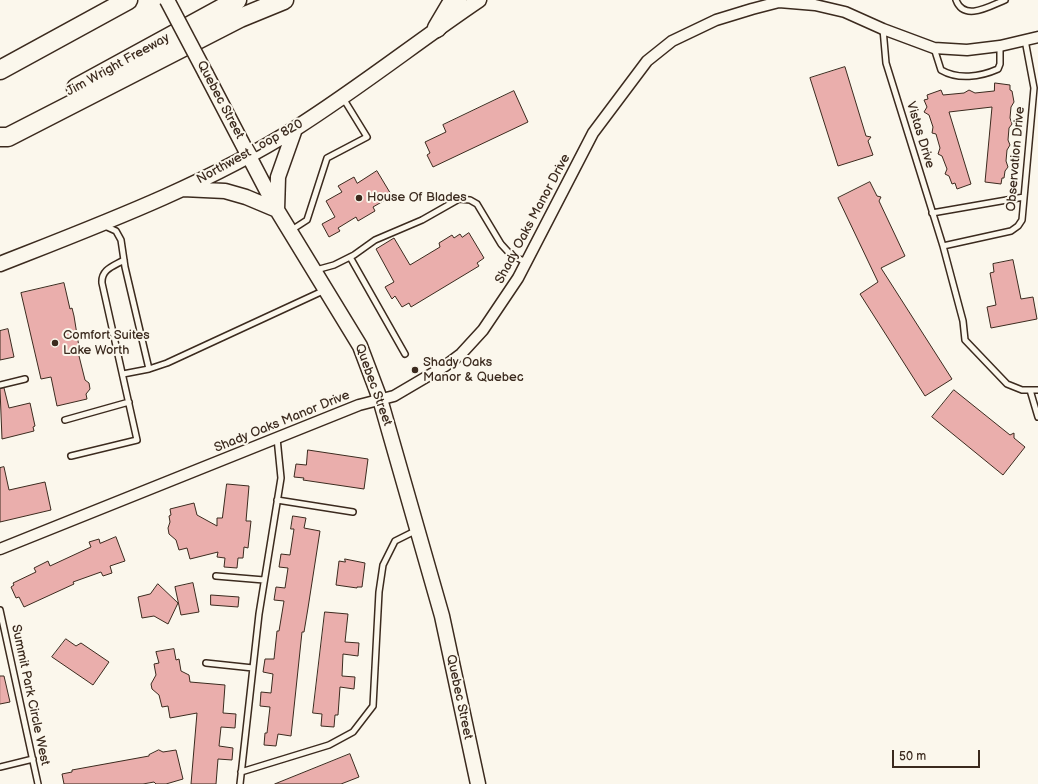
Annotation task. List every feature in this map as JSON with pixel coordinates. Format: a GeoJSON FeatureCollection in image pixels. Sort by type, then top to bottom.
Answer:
{"type":"FeatureCollection","features":[{"type":"Feature","properties":{"kind":"highway"},"geometry":{"type":"LineString","coordinates":[[0,70],[128,0]]}},
{"type":"Feature","properties":{"kind":"highway","name":"Jim Wright Freeway"},"geometry":{"type":"LineString","coordinates":[[0,130],[237,0]]}},
{"type":"Feature","properties":{"kind":"highway"},"geometry":{"type":"LineString","coordinates":[[0,137],[8,137],[240,18],[284,0]]}},
{"type":"Feature","properties":{"kind":"highway"},"geometry":{"type":"LineString","coordinates":[[437,28],[450,6],[457,0]]}},
{"type":"Feature","properties":{"kind":"street","name":"Quebec Street"},"geometry":{"type":"LineString","coordinates":[[167,0],[277,210],[360,346],[380,400],[442,616],[478,784]]}},
{"type":"Feature","properties":{"kind":"street","name":"Northwest Loop 820"},"geometry":{"type":"LineString","coordinates":[[0,264],[101,224],[182,189],[249,155],[295,129],[479,0]]}},
{"type":"Feature","properties":{"kind":"street","name":"Shady Oaks Manor Drive"},"geometry":{"type":"LineString","coordinates":[[0,549],[359,405],[394,396],[445,366],[461,354],[482,330],[518,278],[593,133],[647,61],[672,41],[716,20],[779,2],[816,5],[845,12],[883,29],[934,48],[967,50],[1000,46],[1038,37]]}},
{"type":"Feature","properties":{"kind":"street"},"geometry":{"type":"LineString","coordinates":[[182,189],[225,191],[246,197],[277,210],[278,177],[295,129]]}},
{"type":"Feature","properties":{"kind":"lane"},"geometry":{"type":"LineString","coordinates":[[956,0],[958,5],[964,10],[972,12],[1005,0]]}},
{"type":"Feature","properties":{"kind":"lane","name":"Vistas Drive"},"geometry":{"type":"LineString","coordinates":[[883,29],[886,63],[943,246],[963,321],[965,340],[1007,384],[1022,390],[1038,390]]}},
{"type":"Feature","properties":{"kind":"lane","name":"Observation Drive"},"geometry":{"type":"LineString","coordinates":[[943,246],[1011,230],[1018,226],[1022,220],[1036,86],[1026,40]]}},
{"type":"Feature","properties":{"kind":"lane"},"geometry":{"type":"LineString","coordinates":[[934,48],[941,70],[950,76],[962,77],[998,69],[1000,64],[1000,46]]}},
{"type":"Feature","properties":{"kind":"lane"},"geometry":{"type":"LineString","coordinates":[[290,231],[307,220],[327,158],[367,138],[342,97]]}},
{"type":"Feature","properties":{"kind":"lane"},"geometry":{"type":"LineString","coordinates":[[932,213],[1024,197]]}},
{"type":"Feature","properties":{"kind":"lane"},"geometry":{"type":"LineString","coordinates":[[315,271],[334,265],[350,257],[375,240],[422,220],[459,199],[464,199],[476,204],[501,244],[511,255],[526,262]]}},
{"type":"Feature","properties":{"kind":"lane"},"geometry":{"type":"LineString","coordinates":[[101,224],[116,231],[120,240],[149,369]]}},
{"type":"Feature","properties":{"kind":"lane"},"geometry":{"type":"LineString","coordinates":[[350,257],[405,354]]}},
{"type":"Feature","properties":{"kind":"lane"},"geometry":{"type":"LineString","coordinates":[[71,456],[137,440],[123,374],[104,301],[101,276],[104,271],[124,260]]}},
{"type":"Feature","properties":{"kind":"lane"},"geometry":{"type":"LineString","coordinates":[[123,374],[149,369],[167,363],[326,290]]}},
{"type":"Feature","properties":{"kind":"lane"},"geometry":{"type":"LineString","coordinates":[[0,385],[25,379]]}},
{"type":"Feature","properties":{"kind":"lane"},"geometry":{"type":"LineString","coordinates":[[1030,390],[1038,417]]}},
{"type":"Feature","properties":{"kind":"lane"},"geometry":{"type":"LineString","coordinates":[[65,420],[129,402]]}},
{"type":"Feature","properties":{"kind":"lane"},"geometry":{"type":"LineString","coordinates":[[240,784],[264,580],[281,478],[277,438]]}},
{"type":"Feature","properties":{"kind":"lane"},"geometry":{"type":"LineString","coordinates":[[277,500],[353,512]]}},
{"type":"Feature","properties":{"kind":"lane"},"geometry":{"type":"LineString","coordinates":[[241,772],[329,745],[353,732],[373,706],[379,592],[383,565],[395,541],[418,529]]}},
{"type":"Feature","properties":{"kind":"lane"},"geometry":{"type":"LineString","coordinates":[[216,576],[264,580]]}},
{"type":"Feature","properties":{"kind":"lane","name":"Summit Park Circle West"},"geometry":{"type":"LineString","coordinates":[[0,610],[38,784]]}},
{"type":"Feature","properties":{"kind":"lane"},"geometry":{"type":"LineString","coordinates":[[206,663],[254,668]]}},
{"type":"Feature","properties":{"kind":"lane"},"geometry":{"type":"LineString","coordinates":[[0,767],[33,759]]}},
{"type":"Feature","properties":{"kind":"building"},"geometry":{"type":"Polygon","coordinates":[[[845,67],[866,136],[871,137],[868,141],[873,155],[838,166],[810,78],[845,67]]]}},
{"type":"Feature","properties":{"kind":"building"},"geometry":{"type":"Polygon","coordinates":[[[995,83],[1010,85],[1014,102],[1011,107],[1010,118],[1012,124],[1009,128],[1008,140],[1010,145],[1007,150],[1006,161],[1008,167],[1005,171],[1004,178],[1002,178],[1001,184],[985,182],[992,107],[949,112],[971,184],[957,189],[955,183],[952,184],[949,176],[945,174],[947,169],[942,156],[938,154],[940,148],[936,134],[932,133],[933,127],[929,115],[924,112],[927,107],[924,100],[928,99],[927,95],[941,90],[943,95],[964,93],[969,90],[975,93],[994,91],[995,83]]]}},
{"type":"Feature","properties":{"kind":"building"},"geometry":{"type":"Polygon","coordinates":[[[514,91],[528,122],[433,167],[427,155],[430,153],[425,142],[446,132],[443,125],[514,91]]]}},
{"type":"Feature","properties":{"kind":"building","name":"House Of Blades"},"geometry":{"type":"Polygon","coordinates":[[[377,171],[392,196],[373,207],[375,211],[358,221],[356,217],[338,228],[340,231],[329,237],[322,224],[335,217],[326,201],[342,192],[338,186],[354,177],[357,183],[377,171]]]}},
{"type":"Feature","properties":{"kind":"building"},"geometry":{"type":"Polygon","coordinates":[[[870,182],[877,196],[881,197],[879,201],[905,256],[881,268],[952,379],[925,396],[860,294],[878,282],[838,198],[870,182]]]}},
{"type":"Feature","properties":{"kind":"building"},"geometry":{"type":"Polygon","coordinates":[[[469,233],[484,258],[477,263],[479,266],[411,307],[409,303],[402,307],[395,296],[392,299],[385,287],[394,282],[376,249],[394,238],[410,265],[440,247],[439,243],[452,235],[454,238],[460,234],[462,237],[469,233]]]}},
{"type":"Feature","properties":{"kind":"building"},"geometry":{"type":"Polygon","coordinates":[[[1013,260],[1021,299],[1033,297],[1037,319],[991,328],[987,307],[996,305],[990,273],[994,272],[993,264],[1013,260]]]}},
{"type":"Feature","properties":{"kind":"building","name":"Comfort Suites Lake Worth"},"geometry":{"type":"Polygon","coordinates":[[[64,283],[70,309],[72,308],[74,316],[79,347],[77,348],[85,380],[89,383],[90,389],[86,394],[87,399],[57,406],[51,377],[41,379],[21,293],[64,283]]]}},
{"type":"Feature","properties":{"kind":"building"},"geometry":{"type":"Polygon","coordinates":[[[8,329],[14,357],[0,360],[0,331],[8,329]]]}},
{"type":"Feature","properties":{"kind":"building"},"geometry":{"type":"Polygon","coordinates":[[[4,388],[9,408],[30,403],[35,426],[33,427],[34,431],[2,439],[0,389],[4,388]]]}},
{"type":"Feature","properties":{"kind":"building"},"geometry":{"type":"Polygon","coordinates":[[[954,390],[1010,435],[1014,433],[1014,438],[1025,447],[1003,475],[932,417],[954,390]]]}},
{"type":"Feature","properties":{"kind":"building"},"geometry":{"type":"Polygon","coordinates":[[[308,450],[368,459],[364,489],[303,480],[304,478],[294,477],[296,464],[306,465],[308,450]]]}},
{"type":"Feature","properties":{"kind":"building"},"geometry":{"type":"Polygon","coordinates":[[[4,467],[9,490],[45,482],[51,510],[0,522],[0,468],[4,467]]]}},
{"type":"Feature","properties":{"kind":"building"},"geometry":{"type":"Polygon","coordinates":[[[227,484],[249,486],[246,521],[251,521],[248,548],[244,547],[243,558],[238,558],[237,568],[224,567],[225,558],[217,557],[218,552],[190,559],[187,548],[179,550],[176,540],[169,534],[168,528],[170,522],[169,516],[171,515],[170,509],[194,503],[197,515],[217,526],[217,518],[222,518],[227,484]]]}},
{"type":"Feature","properties":{"kind":"building"},"geometry":{"type":"Polygon","coordinates":[[[293,516],[306,518],[304,528],[320,531],[304,632],[302,632],[291,736],[278,734],[276,746],[264,745],[270,707],[260,706],[261,692],[271,693],[273,674],[263,672],[265,659],[274,659],[277,631],[279,631],[284,601],[274,600],[276,587],[285,588],[288,568],[279,567],[281,554],[290,555],[294,529],[291,529],[293,516]]]}},
{"type":"Feature","properties":{"kind":"building"},"geometry":{"type":"Polygon","coordinates":[[[116,537],[125,561],[110,566],[112,573],[103,576],[101,572],[73,582],[74,584],[24,607],[19,597],[16,598],[11,587],[14,585],[13,583],[36,572],[34,568],[48,561],[50,566],[91,547],[89,542],[99,539],[100,543],[116,537]]]}},
{"type":"Feature","properties":{"kind":"building"},"geometry":{"type":"Polygon","coordinates":[[[345,559],[365,563],[362,587],[357,588],[336,585],[339,561],[345,562],[345,559]]]}},
{"type":"Feature","properties":{"kind":"building"},"geometry":{"type":"Polygon","coordinates":[[[193,583],[199,612],[181,615],[175,587],[193,583]]]}},
{"type":"Feature","properties":{"kind":"building"},"geometry":{"type":"Polygon","coordinates":[[[158,584],[178,603],[168,624],[154,616],[142,618],[138,597],[150,594],[158,584]]]}},
{"type":"Feature","properties":{"kind":"building"},"geometry":{"type":"Polygon","coordinates":[[[211,595],[239,597],[238,607],[211,605],[211,595]]]}},
{"type":"Feature","properties":{"kind":"building"},"geometry":{"type":"Polygon","coordinates":[[[325,612],[348,614],[345,642],[359,643],[358,656],[343,654],[342,676],[355,677],[354,689],[340,687],[338,715],[335,715],[334,727],[321,726],[322,714],[313,713],[325,612]]]}},
{"type":"Feature","properties":{"kind":"building"},"geometry":{"type":"Polygon","coordinates":[[[66,639],[76,646],[81,643],[109,662],[93,685],[52,657],[66,639]]]}},
{"type":"Feature","properties":{"kind":"building"},"geometry":{"type":"Polygon","coordinates":[[[174,649],[176,660],[179,659],[181,671],[189,675],[190,682],[225,685],[223,713],[236,714],[235,728],[221,727],[219,746],[233,748],[232,760],[218,759],[216,784],[191,784],[197,713],[170,718],[168,706],[162,707],[159,695],[152,689],[151,684],[156,675],[154,664],[159,663],[156,652],[174,649]]]}},
{"type":"Feature","properties":{"kind":"building"},"geometry":{"type":"Polygon","coordinates":[[[0,676],[4,676],[10,702],[0,704],[0,676]]]}},
{"type":"Feature","properties":{"kind":"building"},"geometry":{"type":"Polygon","coordinates":[[[159,750],[163,752],[176,750],[183,779],[166,784],[156,784],[154,782],[143,784],[64,784],[62,774],[72,772],[72,770],[149,756],[159,750]]]}},
{"type":"Feature","properties":{"kind":"building"},"geometry":{"type":"Polygon","coordinates":[[[350,754],[359,777],[341,784],[275,784],[350,754]]]}},
{"type":"Feature","properties":{"kind":"place","name":"House Of Blades"},"geometry":{"type":"Point","coordinates":[359,198]}},
{"type":"Feature","properties":{"kind":"place","name":"Comfort Suites Lake Worth"},"geometry":{"type":"Point","coordinates":[55,343]}},
{"type":"Feature","properties":{"kind":"place","name":"Shady Oaks Manor & Quebec"},"geometry":{"type":"Point","coordinates":[415,370]}}]}
